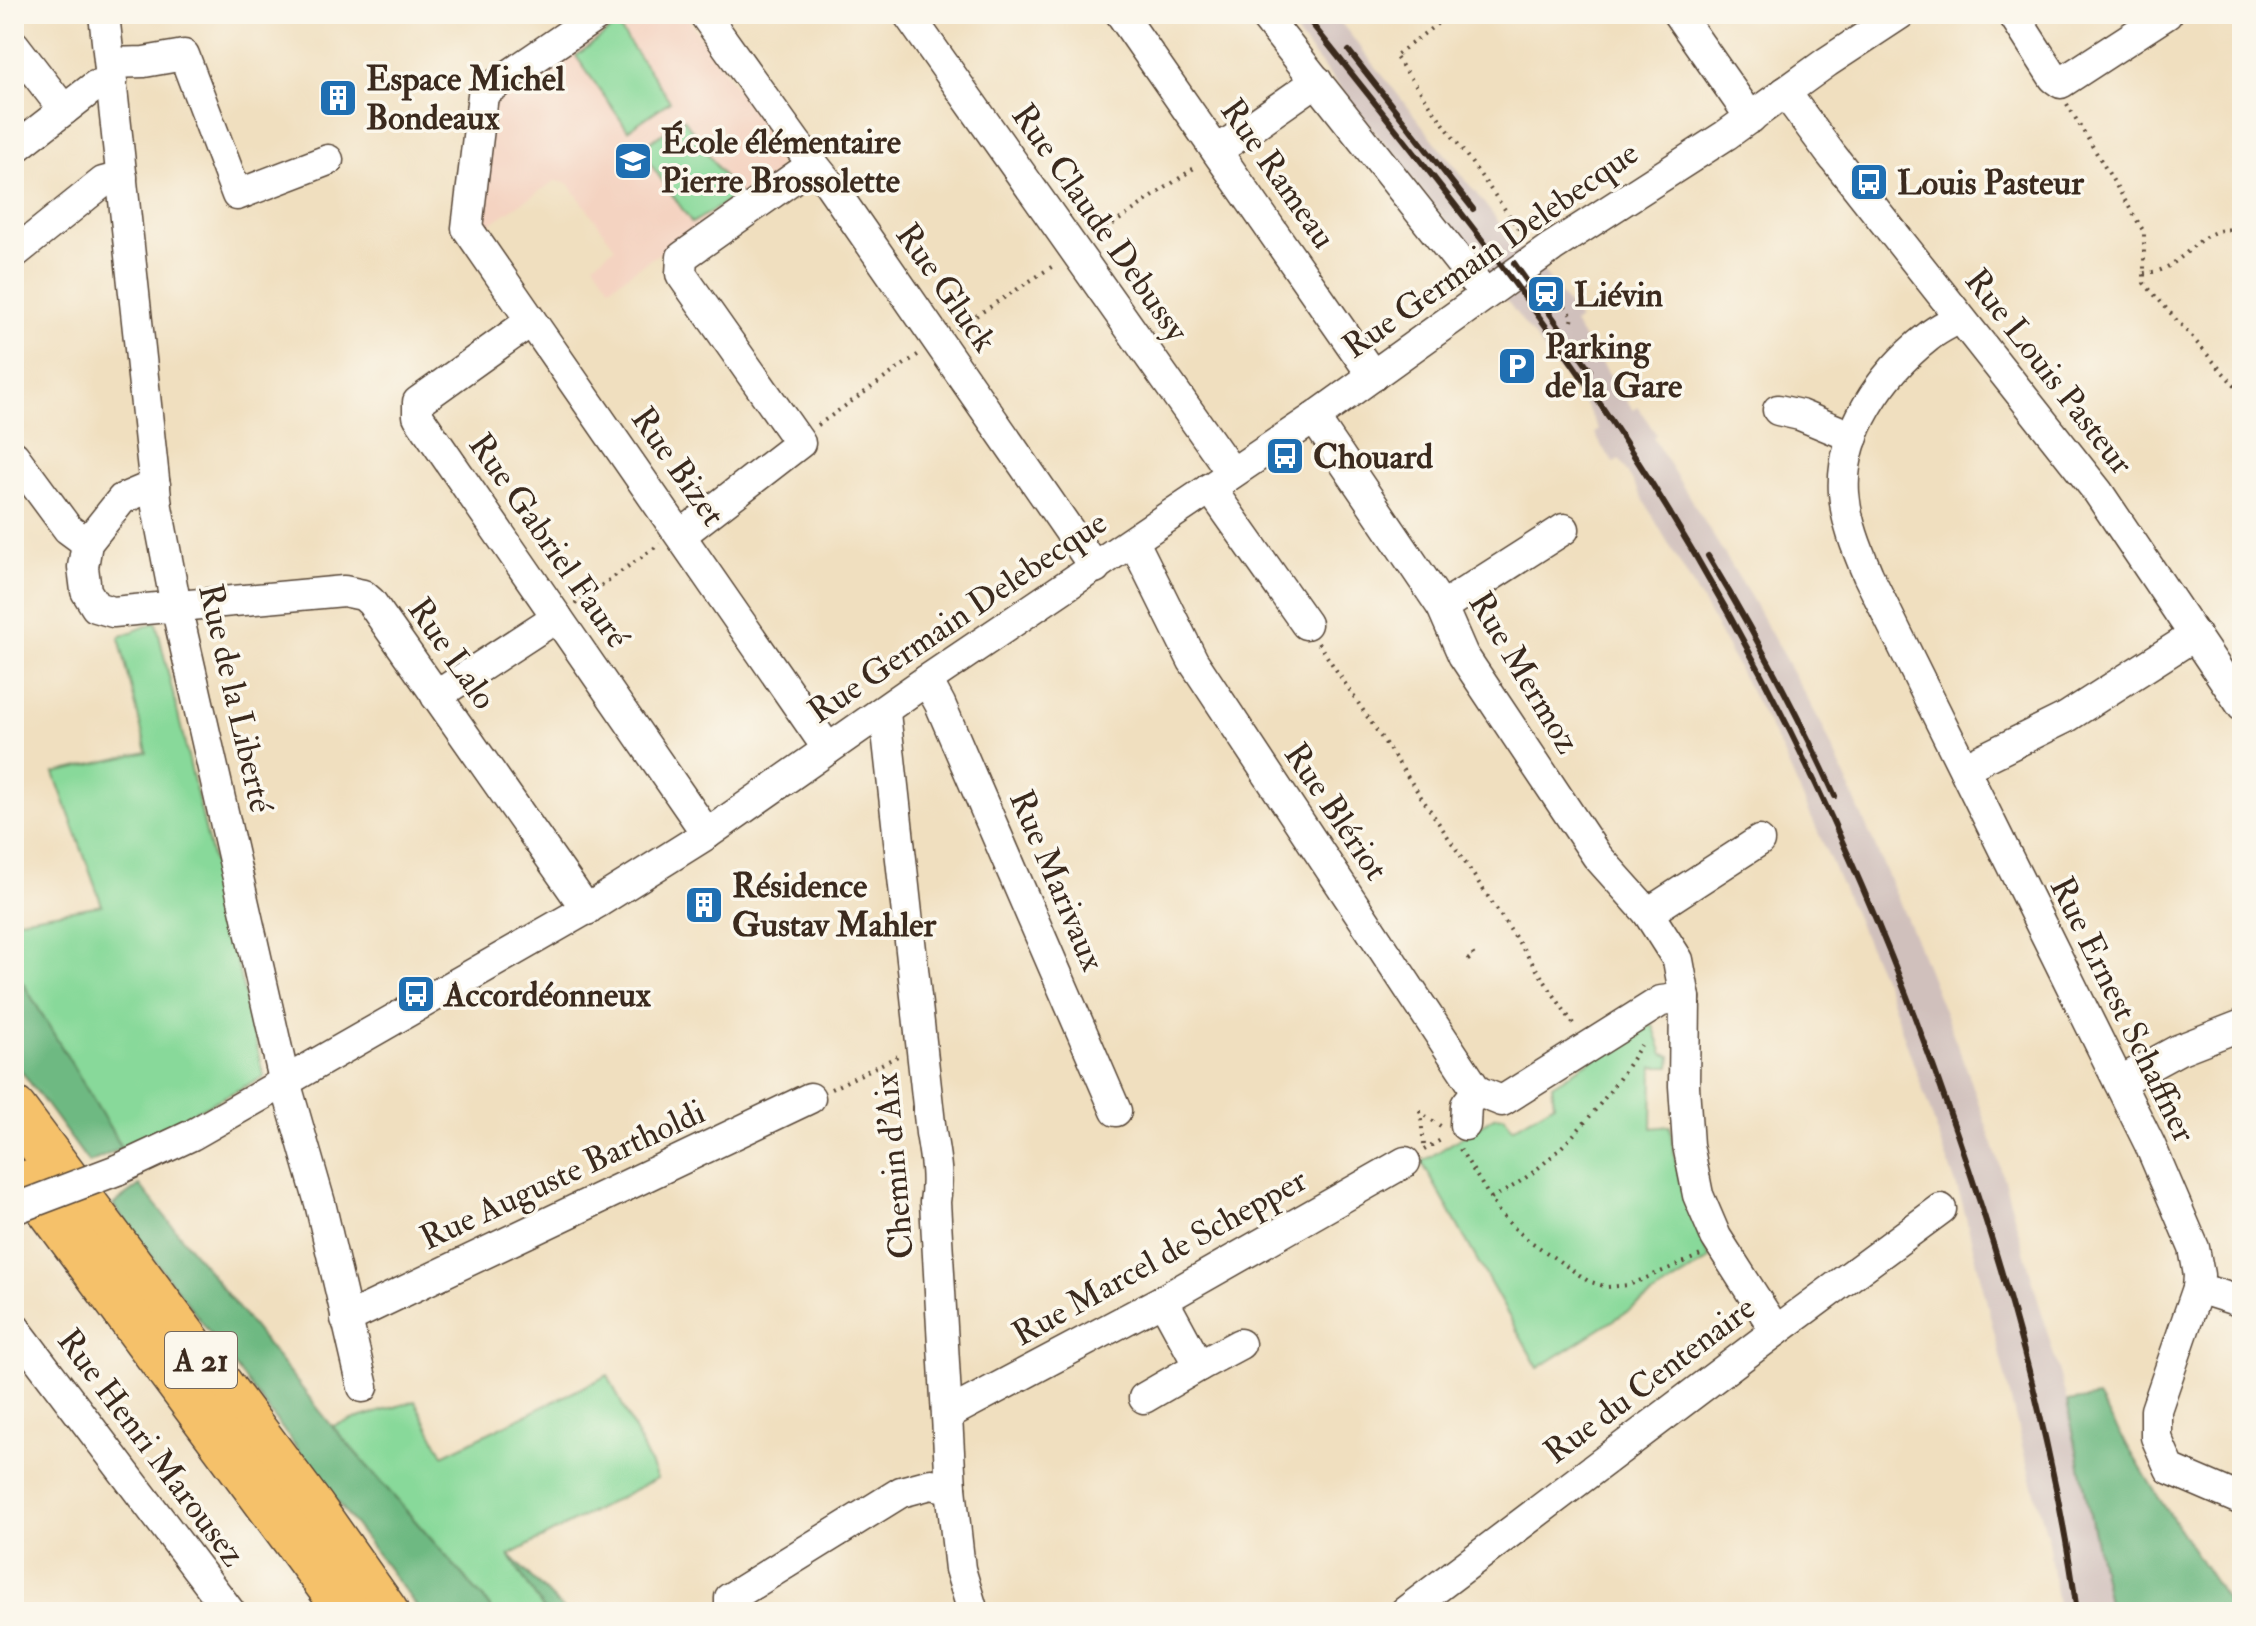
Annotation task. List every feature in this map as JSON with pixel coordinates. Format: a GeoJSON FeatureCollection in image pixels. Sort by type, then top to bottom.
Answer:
{"type":"FeatureCollection","features":[{"type":"Feature","properties":{"kind":"highway","name":"A 21"},"geometry":{"type":"LineString","coordinates":[[14,1109],[312,1507],[386,1612]]}},
{"type":"Feature","properties":{"kind":"highway","name":"A 21"},"geometry":{"type":"LineString","coordinates":[[14,1160],[348,1612]]}},
{"type":"Feature","properties":{"kind":"street","name":"Rue de la Liberté"},"geometry":{"type":"LineString","coordinates":[[104,14],[155,485],[176,606],[286,1082],[320,1203],[363,1387]]}},
{"type":"Feature","properties":{"kind":"street","name":"Rue Bizet"},"geometry":{"type":"LineString","coordinates":[[599,14],[483,95],[467,228],[828,749]]}},
{"type":"Feature","properties":{"kind":"street","name":"Rue Gluck"},"geometry":{"type":"LineString","coordinates":[[704,14],[812,165],[830,185],[1095,568]]}},
{"type":"Feature","properties":{"kind":"street","name":"Rue Claude Debussy"},"geometry":{"type":"LineString","coordinates":[[908,14],[1221,481],[1306,624]]}},
{"type":"Feature","properties":{"kind":"street","name":"Rue Rameau"},"geometry":{"type":"LineString","coordinates":[[1121,14],[1373,376]]}},
{"type":"Feature","properties":{"kind":"street"},"geometry":{"type":"LineString","coordinates":[[1263,14],[1485,294]]}},
{"type":"Feature","properties":{"kind":"street"},"geometry":{"type":"LineString","coordinates":[[1678,14],[1751,118]]}},
{"type":"Feature","properties":{"kind":"street","name":"Rue Germain Delebecque"},"geometry":{"type":"LineString","coordinates":[[14,1209],[192,1135],[587,910],[707,834],[885,713],[927,680],[1314,418],[1624,198],[1751,118],[1900,14]]}},
{"type":"Feature","properties":{"kind":"street"},"geometry":{"type":"LineString","coordinates":[[2013,14],[2054,78],[2061,83],[2167,14]]}},
{"type":"Feature","properties":{"kind":"street"},"geometry":{"type":"LineString","coordinates":[[14,45],[64,110]]}},
{"type":"Feature","properties":{"kind":"street"},"geometry":{"type":"LineString","coordinates":[[14,149],[111,72],[184,55],[237,195],[328,160]]}},
{"type":"Feature","properties":{"kind":"street"},"geometry":{"type":"LineString","coordinates":[[1217,151],[1317,81]]}},
{"type":"Feature","properties":{"kind":"street","name":"Rue Louis Pasteur"},"geometry":{"type":"LineString","coordinates":[[1785,92],[2098,492],[2242,706]]}},
{"type":"Feature","properties":{"kind":"street"},"geometry":{"type":"LineString","coordinates":[[681,535],[800,443],[681,274],[682,257],[812,165]]}},
{"type":"Feature","properties":{"kind":"street"},"geometry":{"type":"LineString","coordinates":[[16,252],[103,182],[122,177]]}},
{"type":"Feature","properties":{"kind":"street","name":"Rue Ernest Schaffner"},"geometry":{"type":"LineString","coordinates":[[1959,318],[1928,336],[1888,377],[1867,406],[1845,464],[1844,494],[1852,535],[1868,575],[2150,1145],[2194,1248],[2198,1288]]}},
{"type":"Feature","properties":{"kind":"street","name":"Rue Gabriel Fauré"},"geometry":{"type":"LineString","coordinates":[[531,321],[418,402],[418,416],[707,834]]}},
{"type":"Feature","properties":{"kind":"street"},"geometry":{"type":"LineString","coordinates":[[1778,410],[1800,415],[1853,437]]}},
{"type":"Feature","properties":{"kind":"street","name":"Rue Mermoz"},"geometry":{"type":"LineString","coordinates":[[1314,418],[1442,607],[1463,655],[1597,856],[1648,913],[1678,960],[1685,998]]}},
{"type":"Feature","properties":{"kind":"street"},"geometry":{"type":"LineString","coordinates":[[14,456],[68,529],[87,543],[122,499],[155,485]]}},
{"type":"Feature","properties":{"kind":"street"},"geometry":{"type":"LineString","coordinates":[[1442,607],[1564,529]]}},
{"type":"Feature","properties":{"kind":"street","name":"Rue Blériot"},"geometry":{"type":"LineString","coordinates":[[1134,542],[1193,661],[1489,1096]]}},
{"type":"Feature","properties":{"kind":"street","name":"Rue Lalo"},"geometry":{"type":"LineString","coordinates":[[87,543],[83,567],[86,591],[96,607],[113,612],[353,592],[371,602],[587,910]]}},
{"type":"Feature","properties":{"kind":"street"},"geometry":{"type":"LineString","coordinates":[[436,696],[557,617]]}},
{"type":"Feature","properties":{"kind":"street"},"geometry":{"type":"LineString","coordinates":[[1964,768],[2067,717],[2195,635]]}},
{"type":"Feature","properties":{"kind":"street","name":"Rue Marivaux"},"geometry":{"type":"LineString","coordinates":[[927,680],[1116,1111]]}},
{"type":"Feature","properties":{"kind":"street","name":"Chemin d'Aix"},"geometry":{"type":"LineString","coordinates":[[885,713],[937,1165],[935,1202],[951,1488],[960,1569],[973,1612]]}},
{"type":"Feature","properties":{"kind":"street"},"geometry":{"type":"LineString","coordinates":[[1648,913],[1759,841]]}},
{"type":"Feature","properties":{"kind":"street"},"geometry":{"type":"LineString","coordinates":[[1458,1129],[1466,1105],[1588,1046],[1661,1001],[1685,998],[1684,1086],[1688,1145],[1698,1195],[1721,1246],[1776,1331]]}},
{"type":"Feature","properties":{"kind":"street"},"geometry":{"type":"LineString","coordinates":[[2119,1082],[2178,1050],[2242,1025]]}},
{"type":"Feature","properties":{"kind":"street","name":"Rue Auguste Bartholdi"},"geometry":{"type":"LineString","coordinates":[[346,1319],[810,1098]]}},
{"type":"Feature","properties":{"kind":"street","name":"Rue Marcel de Schepper"},"geometry":{"type":"LineString","coordinates":[[948,1414],[1163,1300],[1415,1156]]}},
{"type":"Feature","properties":{"kind":"street","name":"Rue du Centenaire"},"geometry":{"type":"LineString","coordinates":[[1405,1612],[1941,1209]]}},
{"type":"Feature","properties":{"kind":"street"},"geometry":{"type":"LineString","coordinates":[[2242,1302],[2198,1288],[2156,1410],[2156,1437],[2170,1469],[2242,1500]]}},
{"type":"Feature","properties":{"kind":"street"},"geometry":{"type":"LineString","coordinates":[[1163,1300],[1199,1366]]}},
{"type":"Feature","properties":{"kind":"street","name":"Rue Henri Marousez"},"geometry":{"type":"LineString","coordinates":[[14,1327],[230,1612]]}},
{"type":"Feature","properties":{"kind":"street"},"geometry":{"type":"LineString","coordinates":[[1144,1398],[1240,1344]]}},
{"type":"Feature","properties":{"kind":"street"},"geometry":{"type":"LineString","coordinates":[[730,1612],[730,1598],[901,1492],[931,1484],[951,1488]]}},
{"type":"Feature","properties":{"kind":"path"},"geometry":{"type":"LineString","coordinates":[[1450,14],[1395,56],[1536,260],[1573,317],[1572,321]]}},
{"type":"Feature","properties":{"kind":"path"},"geometry":{"type":"LineString","coordinates":[[2061,83],[2062,94],[2070,110],[2144,232],[2144,283],[2242,394]]}},
{"type":"Feature","properties":{"kind":"path"},"geometry":{"type":"LineString","coordinates":[[2144,273],[2163,270],[2214,231],[2242,231]]}},
{"type":"Feature","properties":{"kind":"path"},"geometry":{"type":"LineString","coordinates":[[800,443],[810,430],[938,341]]}},
{"type":"Feature","properties":{"kind":"path"},"geometry":{"type":"LineString","coordinates":[[557,617],[664,541],[681,535]]}},
{"type":"Feature","properties":{"kind":"path"},"geometry":{"type":"LineString","coordinates":[[1306,624],[1588,1046]]}},
{"type":"Feature","properties":{"kind":"path"},"geometry":{"type":"LineString","coordinates":[[1468,960],[1474,956],[1471,951]]}},
{"type":"Feature","properties":{"kind":"path"},"geometry":{"type":"LineString","coordinates":[[1491,1198],[1513,1188],[1549,1159],[1620,1080],[1653,1025],[1652,1006]]}},
{"type":"Feature","properties":{"kind":"path"},"geometry":{"type":"LineString","coordinates":[[810,1098],[921,1045]]}},
{"type":"Feature","properties":{"kind":"path"},"geometry":{"type":"LineString","coordinates":[[1415,1156],[1420,1112],[1458,1129],[1499,1212],[1527,1239],[1588,1281],[1607,1287],[1629,1285],[1721,1246]]}},
{"type":"Feature","properties":{"kind":"path"},"geometry":{"type":"LineString","coordinates":[[1415,1156],[1458,1129]]}},
{"type":"Feature","properties":{"kind":"shaded area","name":"École élémentaire Pierre Brossolette"},"geometry":{"type":"Polygon","coordinates":[[[620,14],[685,14],[780,150],[778,172],[610,287],[594,263],[615,247],[569,184],[555,181],[485,227],[481,222],[493,104],[620,14]]]}},
{"type":"Feature","properties":{"kind":"shaded area"},"geometry":{"type":"Polygon","coordinates":[[[1281,14],[1334,14],[1517,245],[1535,275],[1542,270],[1579,320],[1574,324],[1629,404],[1634,410],[1638,407],[1656,434],[1653,438],[1752,599],[1823,727],[1916,940],[1968,1072],[1999,1163],[2067,1401],[2110,1612],[2059,1612],[2047,1535],[1962,1202],[1887,988],[1782,751],[1710,615],[1620,460],[1614,463],[1602,447],[1595,433],[1599,430],[1586,406],[1471,253],[1281,14]]]}},
{"type":"Feature","properties":{"kind":"green space"},"geometry":{"type":"Polygon","coordinates":[[[617,25],[670,101],[628,130],[576,56],[617,25]]]}},
{"type":"Feature","properties":{"kind":"green space"},"geometry":{"type":"Polygon","coordinates":[[[684,119],[737,196],[692,223],[640,149],[684,119]]]}},
{"type":"Feature","properties":{"kind":"green space"},"geometry":{"type":"Polygon","coordinates":[[[156,622],[264,1077],[122,1148],[14,971],[14,920],[102,905],[54,773],[147,752],[119,637],[156,622]]]}},
{"type":"Feature","properties":{"kind":"green space"},"geometry":{"type":"Polygon","coordinates":[[[14,971],[122,1148],[89,1163],[14,1061],[14,971]]]}},
{"type":"Feature","properties":{"kind":"green space"},"geometry":{"type":"Polygon","coordinates":[[[1653,1025],[1663,1054],[1671,1056],[1670,1067],[1653,1067],[1652,1128],[1670,1126],[1684,1194],[1710,1259],[1538,1368],[1422,1162],[1494,1117],[1504,1116],[1512,1129],[1554,1104],[1552,1085],[1643,1028],[1653,1025]]]}},
{"type":"Feature","properties":{"kind":"green space"},"geometry":{"type":"Polygon","coordinates":[[[140,1185],[332,1426],[492,1612],[421,1612],[113,1205],[140,1185]]]}},
{"type":"Feature","properties":{"kind":"green space"},"geometry":{"type":"Polygon","coordinates":[[[608,1375],[657,1478],[510,1555],[545,1612],[492,1612],[332,1426],[415,1401],[443,1455],[608,1375]]]}},
{"type":"Feature","properties":{"kind":"green space"},"geometry":{"type":"Polygon","coordinates":[[[2098,1397],[2157,1495],[2231,1607],[2242,1612],[2110,1612],[2067,1402],[2098,1397]]]}},
{"type":"Feature","properties":{"kind":"green space"},"geometry":{"type":"Polygon","coordinates":[[[509,1555],[566,1612],[545,1612],[509,1555]]]}},
{"type":"Feature","properties":{"kind":"railway"},"geometry":{"type":"LineString","coordinates":[[1304,14],[1509,276],[1624,440],[1724,605],[1812,775],[1852,863],[1924,1040],[1995,1249],[2043,1429],[2077,1612]]}},
{"type":"Feature","properties":{"kind":"railway"},"geometry":{"type":"LineString","coordinates":[[1349,51],[1473,209]]}},
{"type":"Feature","properties":{"kind":"railway"},"geometry":{"type":"LineString","coordinates":[[1514,263],[1590,370]]}},
{"type":"Feature","properties":{"kind":"railway"},"geometry":{"type":"LineString","coordinates":[[1708,556],[1775,674],[1835,796]]}},
{"type":"Feature","properties":{"kind":"place","name":"Espace Michel Bondeaux"},"geometry":{"type":"Point","coordinates":[338,98]}},
{"type":"Feature","properties":{"kind":"place","name":"École élémentaire Pierre Brossolette"},"geometry":{"type":"Point","coordinates":[633,161]}},
{"type":"Feature","properties":{"kind":"place","name":"Louis Pasteur"},"geometry":{"type":"Point","coordinates":[1869,182]}},
{"type":"Feature","properties":{"kind":"place","name":"Liévin"},"geometry":{"type":"Point","coordinates":[1546,294]}},
{"type":"Feature","properties":{"kind":"place","name":"Parking de la Gare"},"geometry":{"type":"Point","coordinates":[1517,366]}},
{"type":"Feature","properties":{"kind":"place","name":"Chouard"},"geometry":{"type":"Point","coordinates":[1285,456]}},
{"type":"Feature","properties":{"kind":"place","name":"Résidence Gustav Mahler"},"geometry":{"type":"Point","coordinates":[704,905]}},
{"type":"Feature","properties":{"kind":"place","name":"Accordéonneux"},"geometry":{"type":"Point","coordinates":[416,994]}}]}
